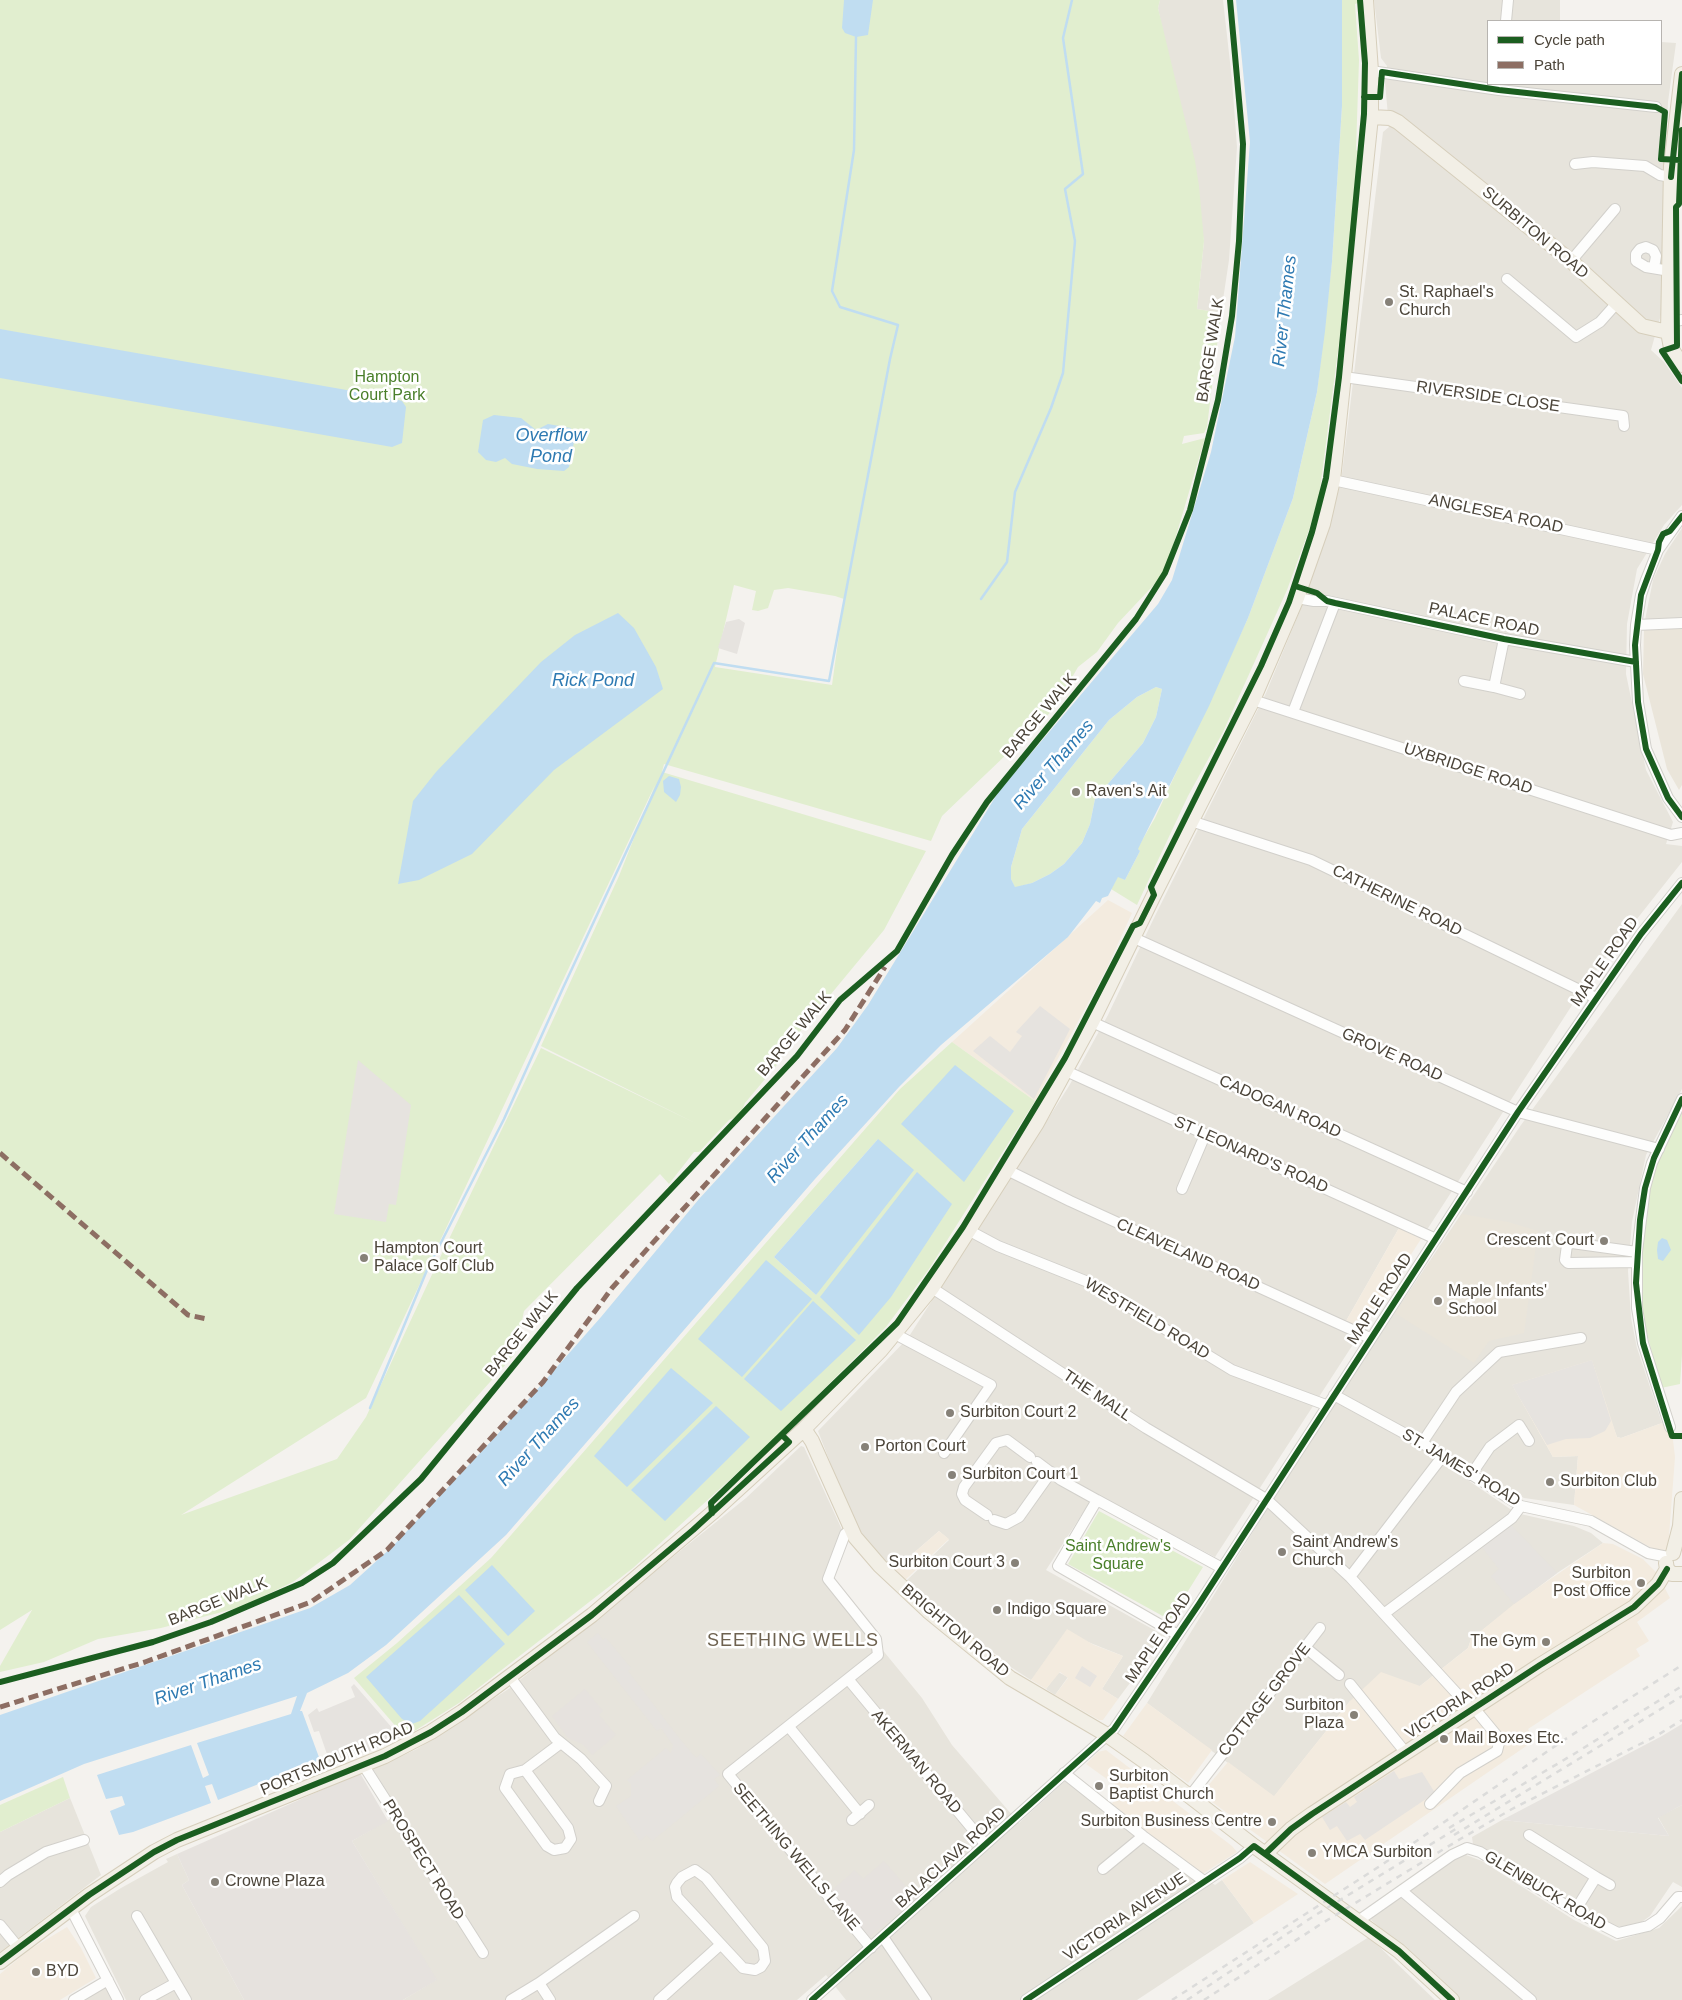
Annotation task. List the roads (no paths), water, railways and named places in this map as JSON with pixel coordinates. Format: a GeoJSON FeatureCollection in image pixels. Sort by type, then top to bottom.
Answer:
{"type":"FeatureCollection","features":[{"type":"Feature","properties":{"kind":"main road","name":"PORTSMOUTH ROAD"},"geometry":{"type":"LineString","coordinates":[[0,1962],[116,1876],[177,1840],[364,1766],[431,1732],[510,1677],[592,1616],[693,1530],[804,1429],[896,1334],[932,1288],[1007,1170],[1066,1072],[1092,1022],[1252,700],[1297,598],[1323,524],[1333,480],[1370,117],[1371,71],[1366,0]]}},
{"type":"Feature","properties":{"kind":"main road"},"geometry":{"type":"LineString","coordinates":[[1682,74],[1671,177],[1670,271],[1673,325],[1671,348],[1682,365]]}},
{"type":"Feature","properties":{"kind":"main road","name":"SURBITON ROAD"},"geometry":{"type":"LineString","coordinates":[[1370,117],[1390,118],[1398,122],[1571,261],[1642,326],[1673,325]]}},
{"type":"Feature","properties":{"kind":"main road","name":"BRIGHTON ROAD"},"geometry":{"type":"LineString","coordinates":[[804,1429],[812,1441],[855,1536],[880,1566],[970,1647],[1010,1678],[1107,1735],[1190,1796],[1414,1964],[1447,1998]]}},
{"type":"Feature","properties":{"kind":"main road"},"geometry":{"type":"LineString","coordinates":[[1674,1564],[1681,1530],[1682,1499]]}},
{"type":"Feature","properties":{"kind":"main road","name":"VICTORIA ROAD"},"geometry":{"type":"LineString","coordinates":[[1260,1850],[1472,1709],[1634,1607],[1647,1596],[1671,1584],[1674,1564]]}},
{"type":"Feature","properties":{"kind":"street"},"geometry":{"type":"LineString","coordinates":[[1506,20],[1508,0]]}},
{"type":"Feature","properties":{"kind":"street"},"geometry":{"type":"LineString","coordinates":[[1371,71],[1656,107]]}},
{"type":"Feature","properties":{"kind":"street"},"geometry":{"type":"LineString","coordinates":[[1575,164],[1593,162],[1644,166],[1660,175],[1671,177]]}},
{"type":"Feature","properties":{"kind":"street"},"geometry":{"type":"LineString","coordinates":[[1571,261],[1614,209]]}},
{"type":"Feature","properties":{"kind":"street"},"geometry":{"type":"LineString","coordinates":[[1654,268],[1670,271]]}},
{"type":"Feature","properties":{"kind":"street"},"geometry":{"type":"LineString","coordinates":[[1507,279],[1576,337],[1600,322],[1616,304]]}},
{"type":"Feature","properties":{"kind":"street","name":"RIVERSIDE CLOSE"},"geometry":{"type":"LineString","coordinates":[[1344,377],[1623,416],[1624,426]]}},
{"type":"Feature","properties":{"kind":"street","name":"ANGLESEA ROAD"},"geometry":{"type":"LineString","coordinates":[[1333,480],[1658,550]]}},
{"type":"Feature","properties":{"kind":"street"},"geometry":{"type":"LineString","coordinates":[[1682,516],[1658,550],[1641,596],[1636,625],[1638,702],[1646,749],[1668,798],[1682,818]]}},
{"type":"Feature","properties":{"kind":"street","name":"PALACE ROAD"},"geometry":{"type":"LineString","coordinates":[[1297,598],[1335,603],[1504,639],[1636,662]]}},
{"type":"Feature","properties":{"kind":"street"},"geometry":{"type":"LineString","coordinates":[[1292,712],[1335,603]]}},
{"type":"Feature","properties":{"kind":"street"},"geometry":{"type":"LineString","coordinates":[[1636,625],[1682,623]]}},
{"type":"Feature","properties":{"kind":"street"},"geometry":{"type":"LineString","coordinates":[[1494,687],[1504,639]]}},
{"type":"Feature","properties":{"kind":"street"},"geometry":{"type":"LineString","coordinates":[[1464,681],[1520,694]]}},
{"type":"Feature","properties":{"kind":"street","name":"UXBRIDGE ROAD"},"geometry":{"type":"LineString","coordinates":[[1252,700],[1671,835],[1682,833]]}},
{"type":"Feature","properties":{"kind":"street","name":"CATHERINE ROAD"},"geometry":{"type":"LineString","coordinates":[[1191,821],[1311,860],[1596,998]]}},
{"type":"Feature","properties":{"kind":"street","name":"MAPLE ROAD"},"geometry":{"type":"LineString","coordinates":[[1107,1735],[1114,1729],[1178,1635],[1518,1112],[1641,934],[1682,883]]}},
{"type":"Feature","properties":{"kind":"street","name":"GROVE ROAD"},"geometry":{"type":"LineString","coordinates":[[1134,938],[1518,1112],[1658,1149]]}},
{"type":"Feature","properties":{"kind":"street","name":"CADOGAN ROAD"},"geometry":{"type":"LineString","coordinates":[[1092,1022],[1467,1192]]}},
{"type":"Feature","properties":{"kind":"street","name":"ST LEONARD'S ROAD"},"geometry":{"type":"LineString","coordinates":[[1066,1072],[1436,1239]]}},
{"type":"Feature","properties":{"kind":"street"},"geometry":{"type":"LineString","coordinates":[[1670,1427],[1645,1350],[1637,1308],[1637,1257],[1645,1188],[1658,1149],[1682,1099]]}},
{"type":"Feature","properties":{"kind":"street"},"geometry":{"type":"LineString","coordinates":[[1182,1189],[1205,1135]]}},
{"type":"Feature","properties":{"kind":"street","name":"CLEAVELAND ROAD"},"geometry":{"type":"LineString","coordinates":[[1007,1170],[1078,1205],[1370,1338]]}},
{"type":"Feature","properties":{"kind":"street","name":"WESTFIELD ROAD"},"geometry":{"type":"LineString","coordinates":[[968,1230],[998,1246],[1088,1282],[1232,1370],[1326,1405]]}},
{"type":"Feature","properties":{"kind":"street"},"geometry":{"type":"LineString","coordinates":[[1572,1243],[1637,1257],[1568,1263],[1565,1260],[1567,1245],[1572,1243]]}},
{"type":"Feature","properties":{"kind":"street","name":"THE MALL"},"geometry":{"type":"LineString","coordinates":[[932,1288],[1146,1428],[1266,1499],[1350,1577],[1498,1737],[1500,1743],[1497,1751],[1460,1773],[1430,1804]]}},
{"type":"Feature","properties":{"kind":"street"},"geometry":{"type":"LineString","coordinates":[[896,1334],[992,1386],[944,1453]]}},
{"type":"Feature","properties":{"kind":"street"},"geometry":{"type":"LineString","coordinates":[[1422,1443],[1456,1392],[1499,1352],[1581,1338]]}},
{"type":"Feature","properties":{"kind":"street","name":"ST. JAMES' ROAD"},"geometry":{"type":"LineString","coordinates":[[1334,1395],[1422,1443],[1521,1506],[1591,1521],[1648,1553],[1654,1561],[1674,1564]]}},
{"type":"Feature","properties":{"kind":"street"},"geometry":{"type":"LineString","coordinates":[[1471,1475],[1490,1447],[1519,1425],[1529,1441]]}},
{"type":"Feature","properties":{"kind":"street"},"geometry":{"type":"LineString","coordinates":[[1051,1472],[1020,1517],[1006,1524],[990,1518],[965,1500],[962,1494],[964,1487],[996,1443],[1007,1440],[1051,1472],[1097,1500],[1222,1568]]}},
{"type":"Feature","properties":{"kind":"street"},"geometry":{"type":"LineString","coordinates":[[1350,1577],[1442,1457]]}},
{"type":"Feature","properties":{"kind":"street"},"geometry":{"type":"LineString","coordinates":[[1097,1500],[1058,1566],[1178,1635]]}},
{"type":"Feature","properties":{"kind":"street"},"geometry":{"type":"LineString","coordinates":[[1384,1613],[1512,1518],[1520,1510],[1521,1506]]}},
{"type":"Feature","properties":{"kind":"street","name":"SEETHING WELLS LANE"},"geometry":{"type":"LineString","coordinates":[[852,1529],[845,1534],[828,1580],[876,1639],[878,1655],[728,1774],[871,1948]]}},
{"type":"Feature","properties":{"kind":"street","name":"COTTAGE GROVE"},"geometry":{"type":"LineString","coordinates":[[1190,1796],[1320,1628]]}},
{"type":"Feature","properties":{"kind":"street"},"geometry":{"type":"LineString","coordinates":[[1306,1648],[1339,1675]]}},
{"type":"Feature","properties":{"kind":"street"},"geometry":{"type":"LineString","coordinates":[[510,1677],[561,1743],[581,1759],[606,1786],[599,1800]]}},
{"type":"Feature","properties":{"kind":"street","name":"AKERMAN ROAD"},"geometry":{"type":"LineString","coordinates":[[848,1679],[985,1844]]}},
{"type":"Feature","properties":{"kind":"street"},"geometry":{"type":"LineString","coordinates":[[1350,1684],[1406,1753]]}},
{"type":"Feature","properties":{"kind":"street"},"geometry":{"type":"LineString","coordinates":[[789,1727],[856,1817],[870,1805]]}},
{"type":"Feature","properties":{"kind":"street","name":"BALACLAVA ROAD"},"geometry":{"type":"LineString","coordinates":[[812,2000],[1107,1735]]}},
{"type":"Feature","properties":{"kind":"street"},"geometry":{"type":"LineString","coordinates":[[525,1770],[568,1828],[571,1839],[566,1848],[554,1850],[547,1846],[505,1788],[510,1774],[525,1770],[561,1743]]}},
{"type":"Feature","properties":{"kind":"street","name":"PROSPECT ROAD"},"geometry":{"type":"LineString","coordinates":[[364,1766],[483,1953]]}},
{"type":"Feature","properties":{"kind":"street"},"geometry":{"type":"LineString","coordinates":[[1064,1773],[1143,1836],[1204,1881]]}},
{"type":"Feature","properties":{"kind":"street"},"geometry":{"type":"LineString","coordinates":[[1530,1835],[1543,1839],[1610,1886]]}},
{"type":"Feature","properties":{"kind":"street"},"geometry":{"type":"LineString","coordinates":[[1103,1869],[1143,1836]]}},
{"type":"Feature","properties":{"kind":"street"},"geometry":{"type":"LineString","coordinates":[[0,1882],[21,1866],[46,1852],[84,1840]]}},
{"type":"Feature","properties":{"kind":"street","name":"GLENBUCK ROAD"},"geometry":{"type":"LineString","coordinates":[[1358,1921],[1452,1855],[1467,1848],[1480,1852],[1609,1930],[1627,1932],[1648,1926],[1660,1918],[1678,1897],[1682,1897]]}},
{"type":"Feature","properties":{"kind":"street","name":"VICTORIA AVENUE"},"geometry":{"type":"LineString","coordinates":[[1026,2000],[1204,1881],[1240,1858],[1260,1850]]}},
{"type":"Feature","properties":{"kind":"street"},"geometry":{"type":"LineString","coordinates":[[695,1870],[706,1878],[763,1948],[765,1961],[755,1970],[743,1968],[720,1945],[677,1897],[675,1887],[688,1873],[695,1870]]}},
{"type":"Feature","properties":{"kind":"street"},"geometry":{"type":"LineString","coordinates":[[1575,1911],[1596,1877]]}},
{"type":"Feature","properties":{"kind":"street"},"geometry":{"type":"LineString","coordinates":[[1402,1891],[1530,2000]]}},
{"type":"Feature","properties":{"kind":"street"},"geometry":{"type":"LineString","coordinates":[[71,1908],[118,2000]]}},
{"type":"Feature","properties":{"kind":"street"},"geometry":{"type":"LineString","coordinates":[[137,1916],[186,2000]]}},
{"type":"Feature","properties":{"kind":"street"},"geometry":{"type":"LineString","coordinates":[[511,2000],[539,1983],[634,1916]]}},
{"type":"Feature","properties":{"kind":"street"},"geometry":{"type":"LineString","coordinates":[[0,1925],[18,1947]]}},
{"type":"Feature","properties":{"kind":"street"},"geometry":{"type":"LineString","coordinates":[[883,1937],[926,2000]]}},
{"type":"Feature","properties":{"kind":"street"},"geometry":{"type":"LineString","coordinates":[[659,2000],[720,1945]]}},
{"type":"Feature","properties":{"kind":"street"},"geometry":{"type":"LineString","coordinates":[[74,2000],[108,1980]]}},
{"type":"Feature","properties":{"kind":"street"},"geometry":{"type":"LineString","coordinates":[[146,2000],[176,1983]]}},
{"type":"Feature","properties":{"kind":"street"},"geometry":{"type":"LineString","coordinates":[[539,1983],[550,2000]]}},
{"type":"Feature","properties":{"kind":"water"},"geometry":{"type":"Polygon","coordinates":[[[844,0],[873,0],[868,35],[856,37],[845,33],[842,28],[844,0]]]}},
{"type":"Feature","properties":{"kind":"water","name":"River Thames"},"geometry":{"type":"Polygon","coordinates":[[[1236,0],[1342,0],[1342,106],[1332,262],[1317,392],[1293,498],[1248,618],[1209,706],[1138,849],[1140,851],[1125,880],[1118,877],[1108,896],[1102,898],[1100,903],[1096,901],[1068,937],[941,1045],[899,1087],[815,1179],[506,1535],[386,1645],[348,1673],[307,1693],[300,1711],[302,1711],[320,1760],[218,1800],[212,1784],[205,1786],[211,1803],[133,1832],[119,1835],[110,1811],[125,1805],[122,1796],[106,1799],[97,1775],[191,1745],[203,1778],[209,1775],[197,1743],[291,1714],[297,1696],[84,1764],[0,1801],[0,1715],[310,1608],[350,1585],[393,1546],[496,1436],[601,1317],[699,1199],[837,1048],[868,1005],[999,791],[1158,604],[1172,580],[1211,452],[1235,337],[1250,142],[1236,0]],[[1156,687],[1137,697],[1109,720],[1022,829],[1011,867],[1011,879],[1015,887],[1032,883],[1050,874],[1064,864],[1082,843],[1090,824],[1095,799],[1143,743],[1156,717],[1162,689],[1156,687]]]}},
{"type":"Feature","properties":{"kind":"water"},"geometry":{"type":"Polygon","coordinates":[[[0,329],[392,398],[402,401],[406,407],[402,443],[392,447],[0,378],[0,329]]]}},
{"type":"Feature","properties":{"kind":"water","name":"Overflow Pond"},"geometry":{"type":"Polygon","coordinates":[[[494,415],[521,418],[536,430],[548,424],[571,428],[574,442],[569,467],[564,471],[537,469],[512,464],[505,458],[496,462],[486,460],[478,452],[483,420],[494,415]]]}},
{"type":"Feature","properties":{"kind":"water","name":"Rick Pond"},"geometry":{"type":"Polygon","coordinates":[[[618,613],[634,628],[656,667],[663,689],[554,770],[472,854],[419,880],[398,884],[413,801],[436,772],[541,662],[575,635],[618,613]]]}},
{"type":"Feature","properties":{"kind":"water"},"geometry":{"type":"Polygon","coordinates":[[[669,776],[679,779],[680,795],[676,802],[664,792],[663,781],[669,776]]]}},
{"type":"Feature","properties":{"kind":"water"},"geometry":{"type":"Polygon","coordinates":[[[955,1065],[1014,1111],[964,1182],[901,1124],[955,1065]]]}},
{"type":"Feature","properties":{"kind":"water"},"geometry":{"type":"Polygon","coordinates":[[[878,1139],[914,1170],[816,1295],[774,1257],[878,1139]]]}},
{"type":"Feature","properties":{"kind":"water"},"geometry":{"type":"Polygon","coordinates":[[[917,1172],[952,1204],[891,1297],[859,1335],[820,1297],[917,1172]]]}},
{"type":"Feature","properties":{"kind":"water"},"geometry":{"type":"Polygon","coordinates":[[[1662,1238],[1667,1240],[1671,1250],[1663,1261],[1658,1259],[1657,1250],[1658,1242],[1662,1238]]]}},
{"type":"Feature","properties":{"kind":"water"},"geometry":{"type":"Polygon","coordinates":[[[766,1260],[812,1299],[742,1377],[698,1339],[766,1260]]]}},
{"type":"Feature","properties":{"kind":"water"},"geometry":{"type":"Polygon","coordinates":[[[813,1301],[856,1340],[781,1411],[744,1379],[813,1301]]]}},
{"type":"Feature","properties":{"kind":"water"},"geometry":{"type":"Polygon","coordinates":[[[671,1368],[713,1403],[627,1487],[594,1456],[671,1368]]]}},
{"type":"Feature","properties":{"kind":"water"},"geometry":{"type":"Polygon","coordinates":[[[716,1406],[750,1437],[665,1521],[631,1490],[716,1406]]]}},
{"type":"Feature","properties":{"kind":"water"},"geometry":{"type":"Polygon","coordinates":[[[492,1565],[535,1611],[508,1636],[465,1590],[492,1565]]]}},
{"type":"Feature","properties":{"kind":"water"},"geometry":{"type":"Polygon","coordinates":[[[459,1595],[505,1644],[420,1721],[412,1724],[402,1719],[366,1677],[459,1595]]]}},
{"type":"Feature","properties":{"kind":"waterway"},"geometry":{"type":"LineString","coordinates":[[981,599],[1007,562],[1015,492],[1051,408],[1063,373],[1075,241],[1065,189],[1083,174],[1063,38],[1072,0]]}},
{"type":"Feature","properties":{"kind":"waterway"},"geometry":{"type":"LineString","coordinates":[[370,1408],[427,1270],[504,1119],[714,663],[829,681],[898,325],[840,307],[832,291],[854,150],[856,37]]}},
{"type":"Feature","properties":{"kind":"railway"},"geometry":{"type":"LineString","coordinates":[[1172,2000],[1380,1866],[1564,1740],[1682,1665]]}},
{"type":"Feature","properties":{"kind":"railway"},"geometry":{"type":"LineString","coordinates":[[1449,1828],[1574,1754],[1682,1686]]}},
{"type":"Feature","properties":{"kind":"railway"},"geometry":{"type":"LineString","coordinates":[[1454,1835],[1682,1696]]}},
{"type":"Feature","properties":{"kind":"railway"},"geometry":{"type":"LineString","coordinates":[[1204,2000],[1321,1924],[1462,1838],[1512,1809],[1656,1736],[1682,1720]]}},
{"type":"Feature","properties":{"kind":"railway"},"geometry":{"type":"LineString","coordinates":[[1187,2000],[1314,1916],[1459,1827]]}},
{"type":"Feature","properties":{"kind":"place","name":"St. Raphael's Church"},"geometry":{"type":"Point","coordinates":[1389,302]}},
{"type":"Feature","properties":{"kind":"place","name":"Raven's Ait"},"geometry":{"type":"Point","coordinates":[1076,792]}},
{"type":"Feature","properties":{"kind":"place","name":"Crescent Court"},"geometry":{"type":"Point","coordinates":[1604,1241]}},
{"type":"Feature","properties":{"kind":"place","name":"Hampton Court Palace Golf Club"},"geometry":{"type":"Point","coordinates":[364,1258]}},
{"type":"Feature","properties":{"kind":"place","name":"Maple Infants' School"},"geometry":{"type":"Point","coordinates":[1438,1301]}},
{"type":"Feature","properties":{"kind":"place","name":"Surbiton Court 2"},"geometry":{"type":"Point","coordinates":[950,1413]}},
{"type":"Feature","properties":{"kind":"place","name":"Porton Court"},"geometry":{"type":"Point","coordinates":[865,1447]}},
{"type":"Feature","properties":{"kind":"place","name":"Surbiton Court 1"},"geometry":{"type":"Point","coordinates":[952,1475]}},
{"type":"Feature","properties":{"kind":"place","name":"Surbiton Club"},"geometry":{"type":"Point","coordinates":[1550,1482]}},
{"type":"Feature","properties":{"kind":"place","name":"Saint Andrew's Church"},"geometry":{"type":"Point","coordinates":[1282,1552]}},
{"type":"Feature","properties":{"kind":"place","name":"Surbiton Court 3"},"geometry":{"type":"Point","coordinates":[1015,1563]}},
{"type":"Feature","properties":{"kind":"place","name":"Surbiton Post Office"},"geometry":{"type":"Point","coordinates":[1641,1583]}},
{"type":"Feature","properties":{"kind":"place","name":"Indigo Square"},"geometry":{"type":"Point","coordinates":[997,1610]}},
{"type":"Feature","properties":{"kind":"place","name":"The Gym"},"geometry":{"type":"Point","coordinates":[1546,1642]}},
{"type":"Feature","properties":{"kind":"place","name":"Surbiton Plaza"},"geometry":{"type":"Point","coordinates":[1354,1715]}},
{"type":"Feature","properties":{"kind":"place","name":"Mail Boxes Etc."},"geometry":{"type":"Point","coordinates":[1444,1739]}},
{"type":"Feature","properties":{"kind":"place","name":"Surbiton Baptist Church"},"geometry":{"type":"Point","coordinates":[1099,1786]}},
{"type":"Feature","properties":{"kind":"place","name":"Surbiton Business Centre"},"geometry":{"type":"Point","coordinates":[1272,1822]}},
{"type":"Feature","properties":{"kind":"place","name":"YMCA Surbiton"},"geometry":{"type":"Point","coordinates":[1312,1853]}},
{"type":"Feature","properties":{"kind":"place","name":"Crowne Plaza"},"geometry":{"type":"Point","coordinates":[215,1882]}},
{"type":"Feature","properties":{"kind":"place","name":"BYD"},"geometry":{"type":"Point","coordinates":[36,1972]}},
{"type":"Feature","properties":{"kind":"district","name":"SEETHING WELLS"},"geometry":{"type":"Point","coordinates":[793,1641]}},
{"type":"Feature","properties":{"kind":"park label","name":"Hampton Court Park"},"geometry":{"type":"Point","coordinates":[387,387]}},
{"type":"Feature","properties":{"kind":"park label","name":"Saint Andrew's Square"},"geometry":{"type":"Point","coordinates":[1118,1556]}}]}
